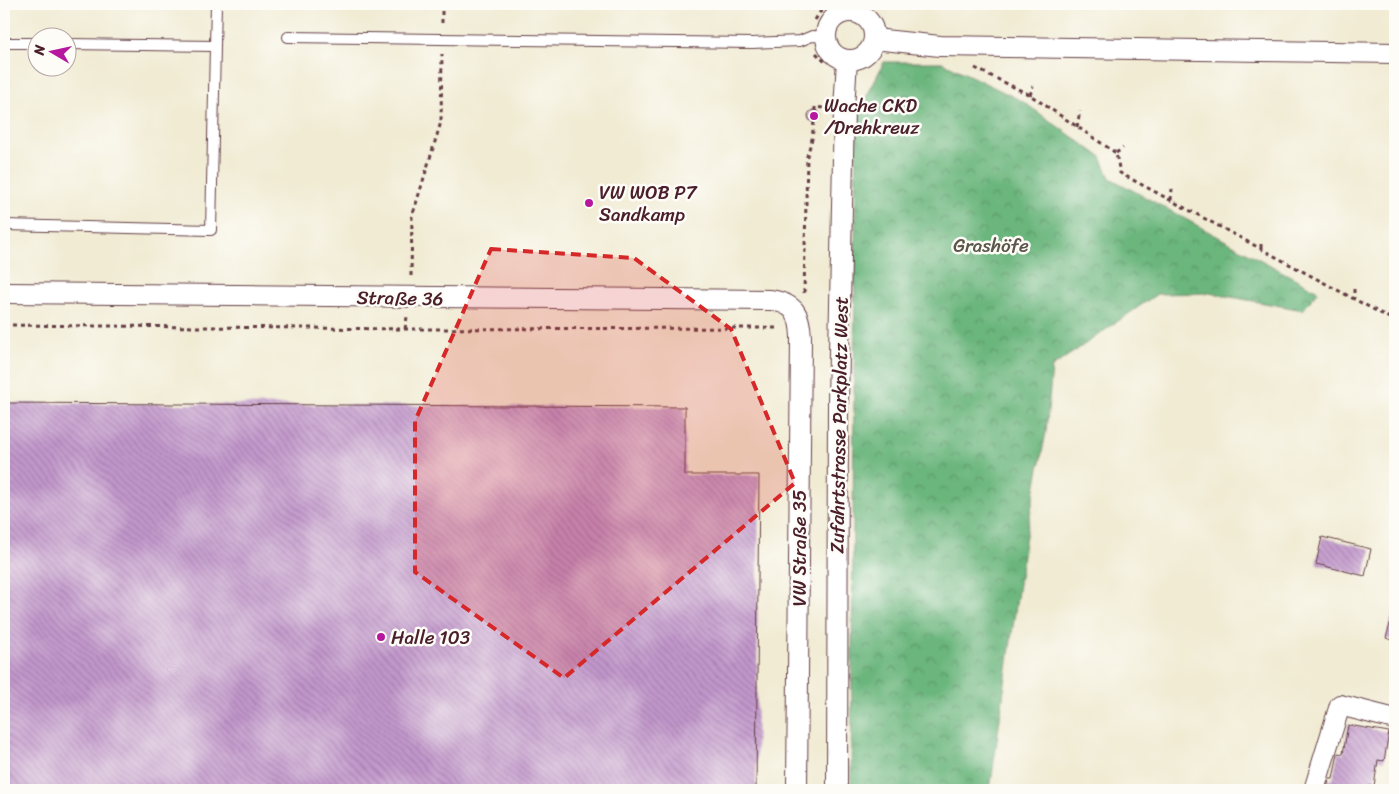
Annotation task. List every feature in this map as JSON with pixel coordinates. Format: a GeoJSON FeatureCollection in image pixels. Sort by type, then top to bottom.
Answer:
{"type":"FeatureCollection","features":[{"type":"Feature","properties":{"kind":"street"},"geometry":{"type":"LineString","coordinates":[[849,8],[868,19],[872,25],[874,39],[872,47],[862,58],[847,60],[830,50],[826,37],[830,23],[835,17],[849,8]]}},
{"type":"Feature","properties":{"kind":"street"},"geometry":{"type":"LineString","coordinates":[[874,39],[940,46],[1395,54]]}},
{"type":"Feature","properties":{"kind":"street","name":"Zufahrtstrasse Parkplatz West"},"geometry":{"type":"LineString","coordinates":[[837,790],[838,402],[844,109],[847,60]]}},
{"type":"Feature","properties":{"kind":"street","name":"Straße 36"},"geometry":{"type":"LineString","coordinates":[[4,294],[771,300],[780,301],[794,310]]}},
{"type":"Feature","properties":{"kind":"street","name":"VW Straße 35"},"geometry":{"type":"LineString","coordinates":[[794,310],[798,316],[801,337],[797,788]]}},
{"type":"Feature","properties":{"kind":"street"},"geometry":{"type":"LineString","coordinates":[[1314,790],[1340,704],[1395,719]]}},
{"type":"Feature","properties":{"kind":"lane"},"geometry":{"type":"LineString","coordinates":[[4,226],[211,230],[216,4]]}},
{"type":"Feature","properties":{"kind":"lane"},"geometry":{"type":"LineString","coordinates":[[288,37],[752,43],[800,41],[812,36],[826,37]]}},
{"type":"Feature","properties":{"kind":"lane"},"geometry":{"type":"LineString","coordinates":[[4,43],[28,44]]}},
{"type":"Feature","properties":{"kind":"lane"},"geometry":{"type":"LineString","coordinates":[[78,44],[215,46]]}},
{"type":"Feature","properties":{"kind":"path"},"geometry":{"type":"LineString","coordinates":[[405,329],[410,298],[412,217],[441,122],[442,4]]}},
{"type":"Feature","properties":{"kind":"path"},"geometry":{"type":"LineString","coordinates":[[972,67],[1030,95],[1116,153],[1120,173],[1395,321]]}},
{"type":"Feature","properties":{"kind":"path"},"geometry":{"type":"LineString","coordinates":[[1030,95],[1033,86]]}},
{"type":"Feature","properties":{"kind":"path"},"geometry":{"type":"LineString","coordinates":[[815,111],[815,107],[829,108]]}},
{"type":"Feature","properties":{"kind":"path"},"geometry":{"type":"LineString","coordinates":[[1077,127],[1080,111]]}},
{"type":"Feature","properties":{"kind":"path"},"geometry":{"type":"LineString","coordinates":[[807,156],[812,139],[814,121]]}},
{"type":"Feature","properties":{"kind":"path"},"geometry":{"type":"LineString","coordinates":[[1116,153],[1123,148]]}},
{"type":"Feature","properties":{"kind":"path"},"geometry":{"type":"LineString","coordinates":[[1171,200],[1172,189]]}},
{"type":"Feature","properties":{"kind":"path"},"geometry":{"type":"LineString","coordinates":[[1261,242],[1261,248]]}},
{"type":"Feature","properties":{"kind":"path"},"geometry":{"type":"LineString","coordinates":[[1354,289],[1354,298]]}},
{"type":"Feature","properties":{"kind":"path"},"geometry":{"type":"LineString","coordinates":[[4,325],[405,329],[782,328]]}},
{"type":"Feature","properties":{"kind":"highlighted area"},"geometry":{"type":"Polygon","coordinates":[[[491,249],[634,258],[731,329],[795,483],[564,678],[415,572],[415,421],[491,249]]]}},
{"type":"Feature","properties":{"kind":"green space","name":"Grashöfe"},"geometry":{"type":"Polygon","coordinates":[[[884,62],[942,62],[1022,101],[1101,157],[1110,178],[1318,291],[1303,310],[1209,293],[1157,294],[1052,367],[1046,432],[1025,541],[990,790],[851,790],[856,118],[884,62]]]}},
{"type":"Feature","properties":{"kind":"building","name":"Wache CKD /Drehkreuz"},"geometry":{"type":"Polygon","coordinates":[[[812,110],[816,110],[820,116],[816,122],[812,122],[808,118],[808,114],[812,110]]]}},
{"type":"Feature","properties":{"kind":"building","name":"Halle 103"},"geometry":{"type":"Polygon","coordinates":[[[4,403],[685,407],[685,475],[759,475],[756,790],[4,790],[4,403]]]}},
{"type":"Feature","properties":{"kind":"building"},"geometry":{"type":"Polygon","coordinates":[[[1322,537],[1371,549],[1365,576],[1316,564],[1322,537]]]}},
{"type":"Feature","properties":{"kind":"building"},"geometry":{"type":"Polygon","coordinates":[[[1395,607],[1395,641],[1386,638],[1395,607]]]}},
{"type":"Feature","properties":{"kind":"building"},"geometry":{"type":"Polygon","coordinates":[[[1348,725],[1389,732],[1384,761],[1378,760],[1374,786],[1369,786],[1369,790],[1327,790],[1329,779],[1333,779],[1338,753],[1343,754],[1348,725]]]}},
{"type":"Feature","properties":{"kind":"place","name":"Wache CKD /Drehkreuz"},"geometry":{"type":"Point","coordinates":[814,116]}},
{"type":"Feature","properties":{"kind":"place","name":"VW WOB P7 Sandkamp"},"geometry":{"type":"Point","coordinates":[589,203]}},
{"type":"Feature","properties":{"kind":"place","name":"Halle 103"},"geometry":{"type":"Point","coordinates":[381,637]}}]}
